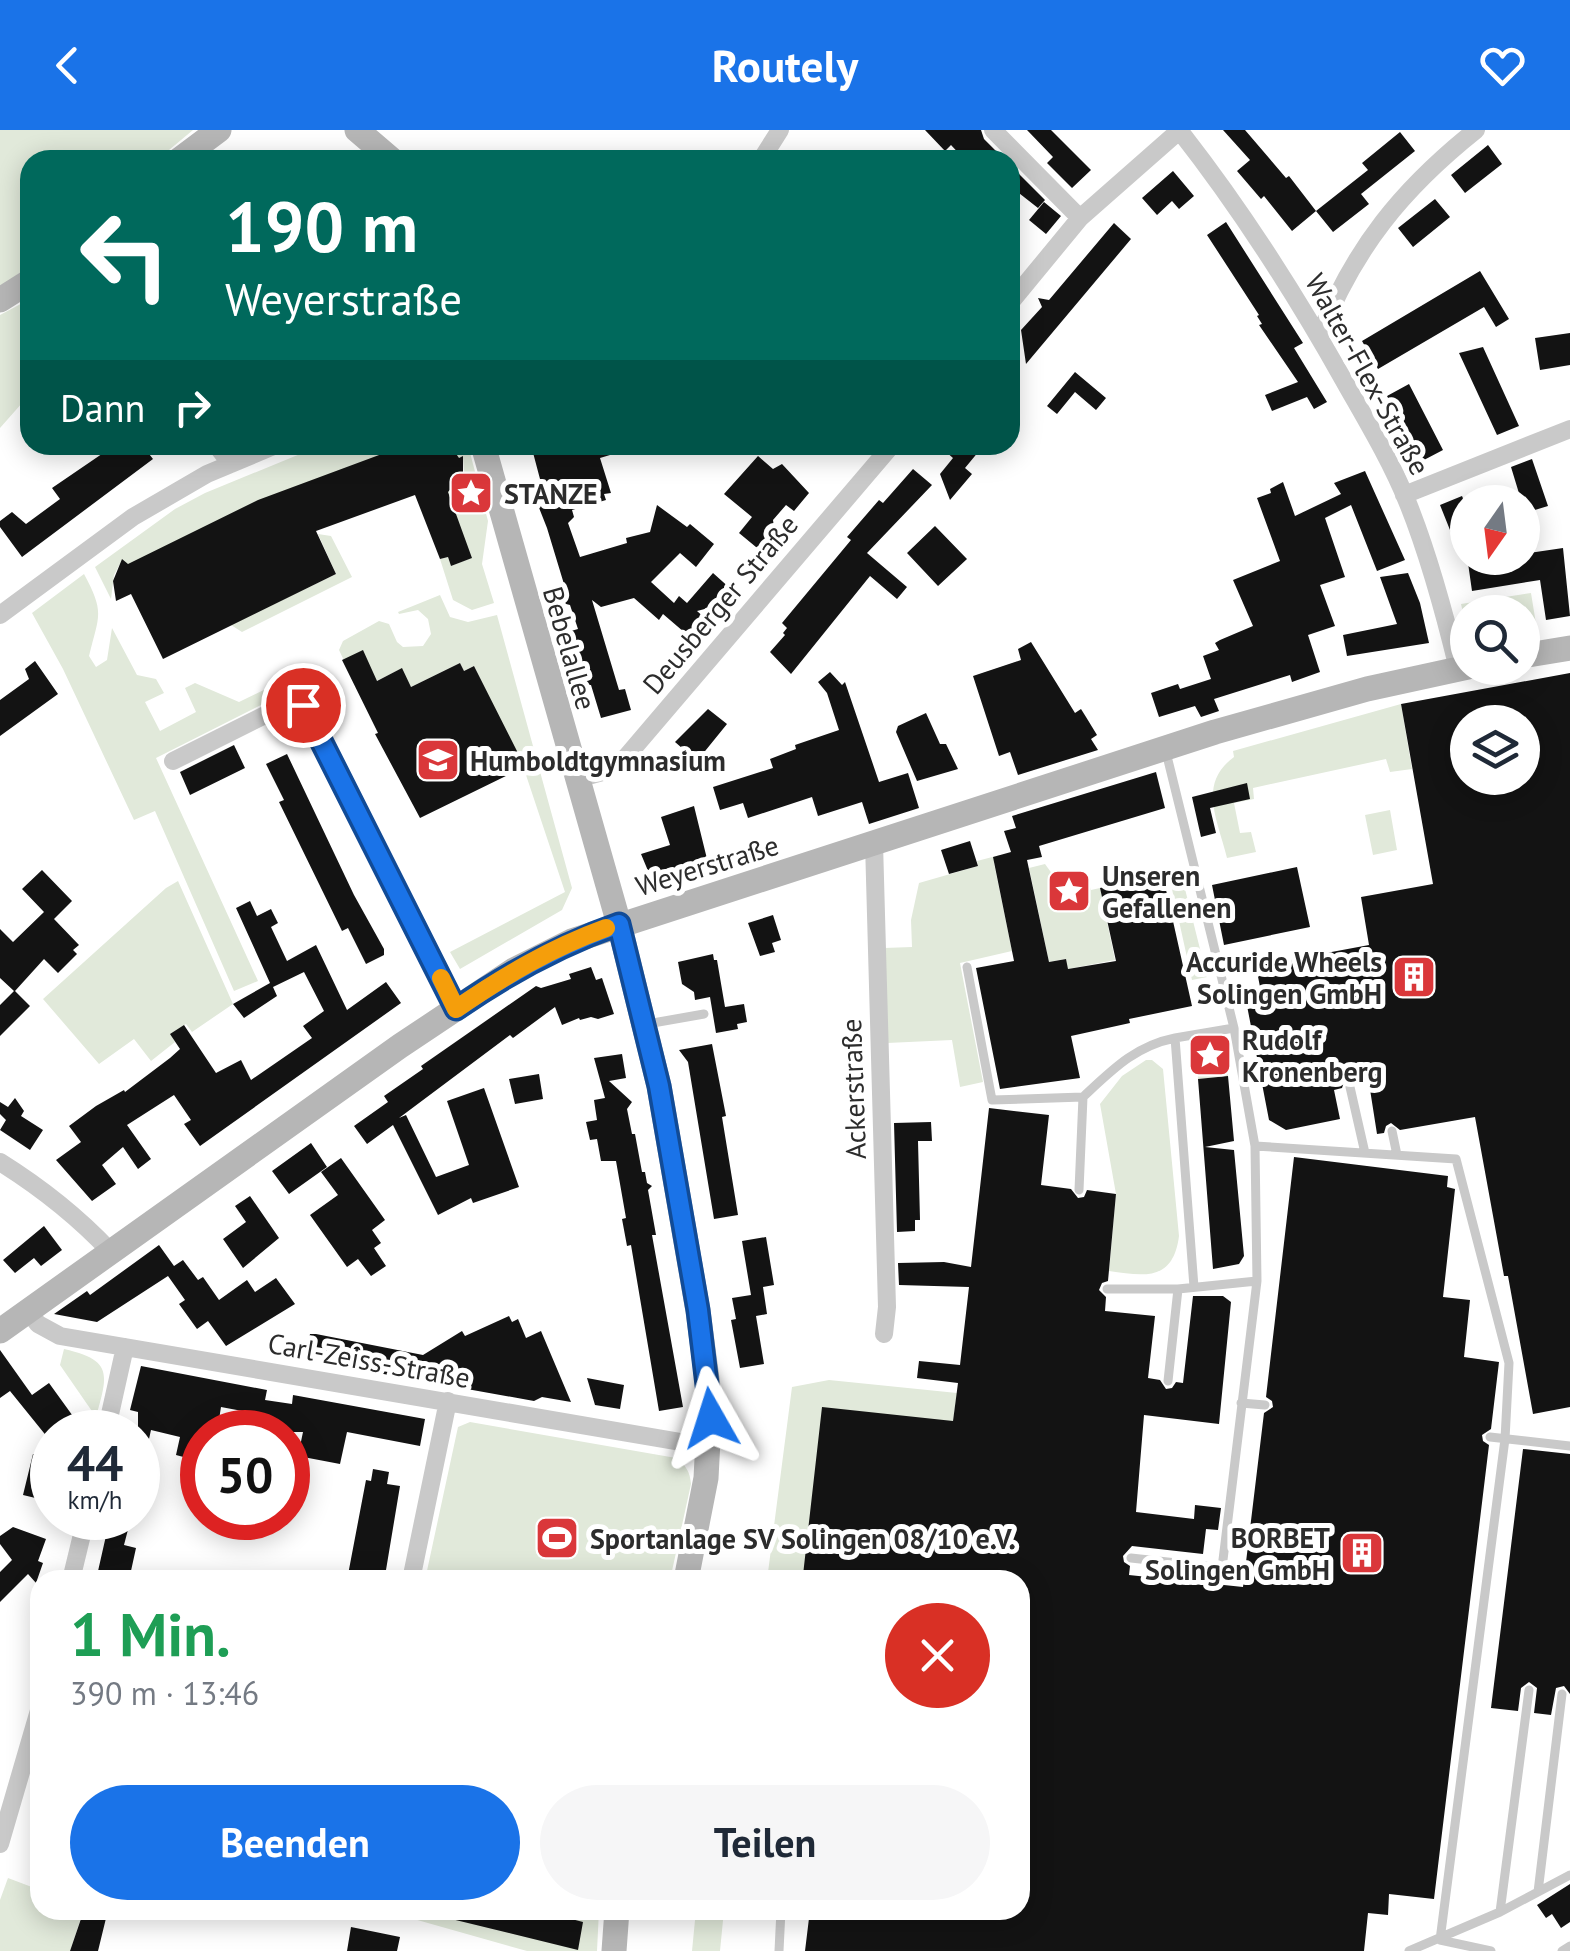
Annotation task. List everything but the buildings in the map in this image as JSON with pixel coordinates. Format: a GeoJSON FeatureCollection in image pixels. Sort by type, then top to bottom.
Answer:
{"type":"FeatureCollection","features":[{"type":"Feature","properties":{"kind":"main road"},"geometry":{"type":"LineString","coordinates":[[193,150],[219,130]]}},
{"type":"Feature","properties":{"kind":"main road"},"geometry":{"type":"LineString","coordinates":[[357,130],[380,150]]}},
{"type":"Feature","properties":{"kind":"main road","name":"Bebelallee"},"geometry":{"type":"LineString","coordinates":[[486,455],[619,924],[659,1086],[710,1402],[710,1447],[688,1570]]}},
{"type":"Feature","properties":{"kind":"main road"},"geometry":{"type":"LineString","coordinates":[[1540,653],[1570,648]]}},
{"type":"Feature","properties":{"kind":"main road","name":"Weyerstraße"},"geometry":{"type":"LineString","coordinates":[[0,1331],[400,1046],[526,963],[572,940],[874,843],[916,821],[1214,732],[1367,689],[1450,671]]}},
{"type":"Feature","properties":{"kind":"main road"},"geometry":{"type":"LineString","coordinates":[[614,1951],[616,1920]]}},
{"type":"Feature","properties":{"kind":"street"},"geometry":{"type":"LineString","coordinates":[[993,130],[1013,150]]}},
{"type":"Feature","properties":{"kind":"street"},"geometry":{"type":"LineString","coordinates":[[1020,291],[1080,218],[1180,130]]}},
{"type":"Feature","properties":{"kind":"street","name":"Walter-Flex-Straße"},"geometry":{"type":"LineString","coordinates":[[1180,130],[1250,226],[1319,337],[1404,495],[1450,627]]}},
{"type":"Feature","properties":{"kind":"street"},"geometry":{"type":"LineString","coordinates":[[1319,337],[1341,287],[1376,228],[1430,166],[1476,130]]}},
{"type":"Feature","properties":{"kind":"street"},"geometry":{"type":"LineString","coordinates":[[1020,157],[1080,218]]}},
{"type":"Feature","properties":{"kind":"street"},"geometry":{"type":"LineString","coordinates":[[1404,495],[1570,428]]}},
{"type":"Feature","properties":{"kind":"street"},"geometry":{"type":"LineString","coordinates":[[224,455],[231,464]]}},
{"type":"Feature","properties":{"kind":"street"},"geometry":{"type":"LineString","coordinates":[[0,614],[134,516],[181,488],[252,455]]}},
{"type":"Feature","properties":{"kind":"street","name":"Deusberger Straße"},"geometry":{"type":"LineString","coordinates":[[577,779],[606,771],[626,757],[883,455]]}},
{"type":"Feature","properties":{"kind":"street"},"geometry":{"type":"LineString","coordinates":[[172,760],[291,702],[300,703],[369,831],[456,1009]]}},
{"type":"Feature","properties":{"kind":"street","name":"Ackerstraße"},"geometry":{"type":"LineString","coordinates":[[874,843],[887,1306],[884,1334]]}},
{"type":"Feature","properties":{"kind":"street"},"geometry":{"type":"LineString","coordinates":[[0,1162],[46,1193],[110,1251]]}},
{"type":"Feature","properties":{"kind":"street","name":"Carl-Zeiss-Straße"},"geometry":{"type":"LineString","coordinates":[[28,1311],[51,1333],[710,1447]]}},
{"type":"Feature","properties":{"kind":"street"},"geometry":{"type":"LineString","coordinates":[[111,1410],[125,1347]]}},
{"type":"Feature","properties":{"kind":"street"},"geometry":{"type":"LineString","coordinates":[[413,1570],[448,1401]]}},
{"type":"Feature","properties":{"kind":"street"},"geometry":{"type":"LineString","coordinates":[[73,1570],[81,1540]]}},
{"type":"Feature","properties":{"kind":"street"},"geometry":{"type":"LineString","coordinates":[[0,1844],[30,1741]]}},
{"type":"Feature","properties":{"kind":"lane"},"geometry":{"type":"LineString","coordinates":[[1131,1558],[1222,1568],[1257,1281],[1255,1146],[1234,1028],[1165,749]]}},
{"type":"Feature","properties":{"kind":"lane"},"geometry":{"type":"LineString","coordinates":[[967,967],[992,1100],[1083,1097],[1129,1054],[1144,1046],[1234,1028]]}},
{"type":"Feature","properties":{"kind":"lane"},"geometry":{"type":"LineString","coordinates":[[644,1024],[704,1014]]}},
{"type":"Feature","properties":{"kind":"lane"},"geometry":{"type":"LineString","coordinates":[[1174,1038],[1194,1287]]}},
{"type":"Feature","properties":{"kind":"lane"},"geometry":{"type":"LineString","coordinates":[[1350,1087],[1365,1153]]}},
{"type":"Feature","properties":{"kind":"lane"},"geometry":{"type":"LineString","coordinates":[[1079,1190],[1083,1097]]}},
{"type":"Feature","properties":{"kind":"lane"},"geometry":{"type":"LineString","coordinates":[[1392,1131],[1397,1155]]}},
{"type":"Feature","properties":{"kind":"lane"},"geometry":{"type":"LineString","coordinates":[[1255,1146],[1456,1159],[1509,1364],[1505,1439],[1440,1940]]}},
{"type":"Feature","properties":{"kind":"lane"},"geometry":{"type":"LineString","coordinates":[[1108,1289],[1178,1289],[1257,1281]]}},
{"type":"Feature","properties":{"kind":"lane"},"geometry":{"type":"LineString","coordinates":[[1168,1381],[1178,1289]]}},
{"type":"Feature","properties":{"kind":"lane"},"geometry":{"type":"LineString","coordinates":[[1242,1403],[1265,1405]]}},
{"type":"Feature","properties":{"kind":"lane"},"geometry":{"type":"LineString","coordinates":[[1490,1437],[1570,1446]]}},
{"type":"Feature","properties":{"kind":"lane"},"geometry":{"type":"LineString","coordinates":[[1500,1912],[1529,1690]]}},
{"type":"Feature","properties":{"kind":"lane"},"geometry":{"type":"LineString","coordinates":[[1538,1892],[1562,1694]]}},
{"type":"Feature","properties":{"kind":"lane"},"geometry":{"type":"LineString","coordinates":[[1409,1951],[1500,1912],[1570,1873]]}},
{"type":"Feature","properties":{"kind":"lane"},"geometry":{"type":"LineString","coordinates":[[779,1951],[781,1920]]}},
{"type":"Feature","properties":{"kind":"lane"},"geometry":{"type":"LineString","coordinates":[[1440,1940],[1490,1951]]}},
{"type":"Feature","properties":{"kind":"lane"},"geometry":{"type":"LineString","coordinates":[[1562,1951],[1570,1946]]}},
{"type":"Feature","properties":{"kind":"green space"},"geometry":{"type":"Polygon","coordinates":[[[0,130],[193,130],[169,150],[20,150],[20,273],[0,288],[0,130]]]}},
{"type":"Feature","properties":{"kind":"green space"},"geometry":{"type":"Polygon","coordinates":[[[20,304],[20,405],[0,428],[0,315],[20,304]]]}},
{"type":"Feature","properties":{"kind":"green space"},"geometry":{"type":"Polygon","coordinates":[[[298,455],[383,455],[129,566],[122,560],[114,575],[111,599],[95,567],[175,509],[298,455]]]}},
{"type":"Feature","properties":{"kind":"green space"},"geometry":{"type":"Polygon","coordinates":[[[456,455],[471,455],[488,521],[482,564],[494,603],[472,610],[453,600],[440,559],[448,557],[451,566],[471,558],[446,487],[457,485],[464,472],[463,457],[456,455]]]}},
{"type":"Feature","properties":{"kind":"green space"},"geometry":{"type":"Polygon","coordinates":[[[318,534],[331,536],[352,577],[242,632],[231,625],[336,574],[318,534]]]}},
{"type":"Feature","properties":{"kind":"green space"},"geometry":{"type":"Polygon","coordinates":[[[84,574],[98,614],[89,656],[96,667],[107,660],[112,628],[137,675],[156,679],[164,693],[145,702],[160,731],[196,712],[185,688],[195,683],[239,702],[313,666],[318,676],[156,758],[258,981],[234,991],[155,811],[134,820],[63,669],[32,613],[84,574]]]}},
{"type":"Feature","properties":{"kind":"green space"},"geometry":{"type":"Polygon","coordinates":[[[440,595],[450,617],[468,622],[497,615],[572,888],[562,910],[460,969],[450,952],[565,892],[523,766],[474,666],[464,671],[460,663],[411,687],[401,669],[358,690],[339,650],[343,641],[379,621],[389,624],[403,647],[423,646],[431,634],[428,619],[418,610],[398,612],[440,595]]]}},
{"type":"Feature","properties":{"kind":"green space"},"geometry":{"type":"Polygon","coordinates":[[[1401,704],[1412,769],[1390,772],[1386,759],[1253,788],[1254,799],[1234,803],[1240,833],[1251,832],[1256,852],[1227,858],[1213,791],[1216,779],[1234,757],[1233,751],[1401,704]]]}},
{"type":"Feature","properties":{"kind":"green space"},"geometry":{"type":"Polygon","coordinates":[[[1390,810],[1397,850],[1373,855],[1365,815],[1390,810]]]}},
{"type":"Feature","properties":{"kind":"green space"},"geometry":{"type":"Polygon","coordinates":[[[1000,855],[1001,861],[994,863],[1012,951],[960,963],[983,1082],[960,1087],[952,1040],[887,1043],[884,948],[912,947],[911,920],[919,883],[978,866],[977,861],[1000,855]]]}},
{"type":"Feature","properties":{"kind":"green space"},"geometry":{"type":"Polygon","coordinates":[[[1045,864],[1053,875],[1076,876],[1085,880],[1091,890],[1100,888],[1115,960],[1068,969],[1065,959],[1049,962],[1029,868],[1045,864]]]}},
{"type":"Feature","properties":{"kind":"green space"},"geometry":{"type":"Polygon","coordinates":[[[1180,869],[1207,977],[1192,980],[1168,871],[1180,869]]]}},
{"type":"Feature","properties":{"kind":"green space"},"geometry":{"type":"Polygon","coordinates":[[[178,881],[233,1004],[192,1032],[186,1024],[171,1034],[175,1042],[151,1061],[134,1039],[99,1064],[43,999],[178,881]]]}},
{"type":"Feature","properties":{"kind":"green space"},"geometry":{"type":"Polygon","coordinates":[[[1220,1040],[1225,1047],[1228,1076],[1198,1079],[1196,1044],[1220,1040]]]}},
{"type":"Feature","properties":{"kind":"green space"},"geometry":{"type":"Polygon","coordinates":[[[1146,1060],[1163,1069],[1179,1236],[1176,1251],[1163,1269],[1134,1274],[1109,1271],[1116,1194],[1100,1104],[1122,1076],[1146,1060]]]}},
{"type":"Feature","properties":{"kind":"green space"},"geometry":{"type":"Polygon","coordinates":[[[64,1349],[99,1364],[104,1379],[98,1410],[91,1410],[60,1365],[64,1349]]]}},
{"type":"Feature","properties":{"kind":"green space"},"geometry":{"type":"Polygon","coordinates":[[[829,1380],[957,1393],[953,1421],[808,1570],[768,1570],[792,1387],[829,1380]]]}},
{"type":"Feature","properties":{"kind":"green space","name":"Sportanlage SV Solingen 08/10 e.V."},"geometry":{"type":"Polygon","coordinates":[[[470,1422],[676,1458],[687,1469],[691,1484],[672,1570],[427,1570],[458,1427],[470,1422]]]}},
{"type":"Feature","properties":{"kind":"green space"},"geometry":{"type":"Polygon","coordinates":[[[8,1878],[30,1886],[30,1920],[80,1920],[70,1951],[0,1951],[0,1900],[8,1878]]]}},
{"type":"Feature","properties":{"kind":"green space"},"geometry":{"type":"Polygon","coordinates":[[[417,1920],[599,1920],[597,1951],[527,1951],[417,1920]]]}},
{"type":"Feature","properties":{"kind":"green space"},"geometry":{"type":"Polygon","coordinates":[[[695,1920],[723,1920],[720,1951],[692,1951],[695,1920]]]}},
{"type":"Feature","properties":{"kind":"slow traffic"},"geometry":{"type":"LineString","coordinates":[[441,978],[456,1009],[526,963],[606,928]]}},
{"type":"Feature","properties":{"kind":"place","name":"STANZE"},"geometry":{"type":"Point","coordinates":[471,493]}},
{"type":"Feature","properties":{"kind":"place","name":"Humboldtgymnasium"},"geometry":{"type":"Point","coordinates":[438,760]}},
{"type":"Feature","properties":{"kind":"place","name":"Unseren Gefallenen"},"geometry":{"type":"Point","coordinates":[1069,891]}},
{"type":"Feature","properties":{"kind":"place","name":"Accuride Wheels Solingen GmbH"},"geometry":{"type":"Point","coordinates":[1414,977]}},
{"type":"Feature","properties":{"kind":"place","name":"Rudolf Kronenberg"},"geometry":{"type":"Point","coordinates":[1210,1055]}},
{"type":"Feature","properties":{"kind":"place","name":"Sportanlage SV Solingen 08/10 e.V."},"geometry":{"type":"Point","coordinates":[557,1538]}},
{"type":"Feature","properties":{"kind":"place","name":"BORBET Solingen GmbH"},"geometry":{"type":"Point","coordinates":[1362,1553]}},
{"type":"Feature","properties":{"kind":"route"},"geometry":{"type":"LineString","coordinates":[[303,705],[456,1009],[526,963],[572,940],[619,924],[659,1086],[698,1310],[711,1418]]}}]}
